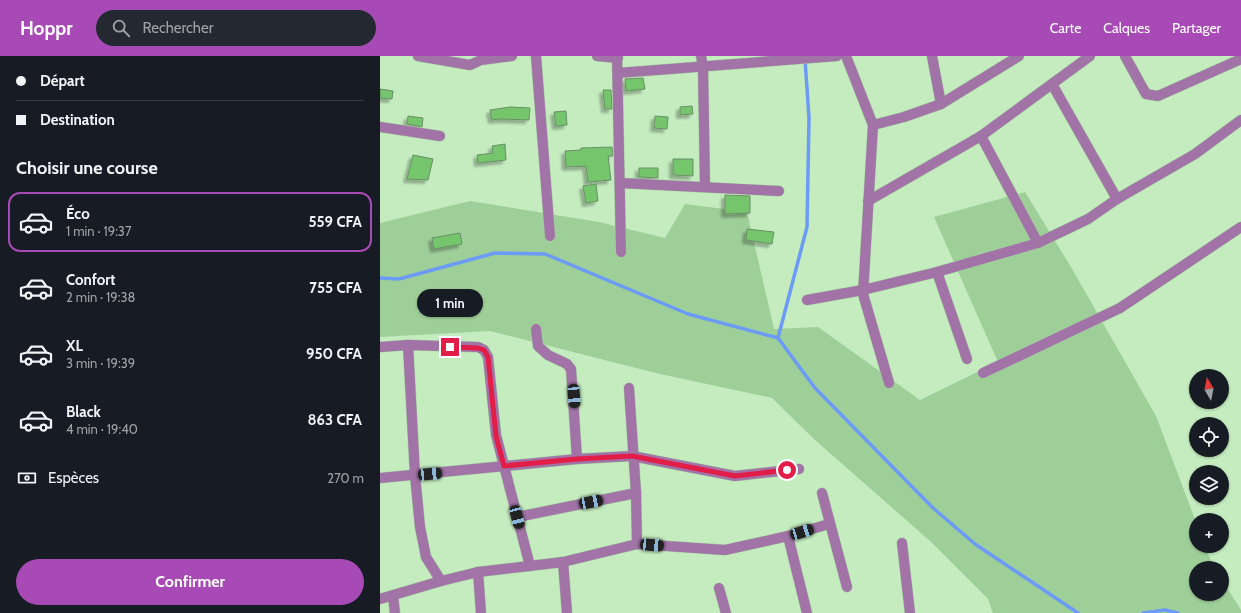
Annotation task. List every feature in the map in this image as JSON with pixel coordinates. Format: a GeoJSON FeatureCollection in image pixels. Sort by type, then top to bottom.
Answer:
{"type":"FeatureCollection","features":[{"type":"Feature","properties":{"kind":"street"},"geometry":{"type":"LineString","coordinates":[[419,56],[470,65],[480,58],[512,56]]}},
{"type":"Feature","properties":{"kind":"street"},"geometry":{"type":"LineString","coordinates":[[536,56],[550,236]]}},
{"type":"Feature","properties":{"kind":"street"},"geometry":{"type":"LineString","coordinates":[[598,56],[618,57],[621,252]]}},
{"type":"Feature","properties":{"kind":"street"},"geometry":{"type":"LineString","coordinates":[[701,56],[703,66],[705,187]]}},
{"type":"Feature","properties":{"kind":"street"},"geometry":{"type":"LineString","coordinates":[[618,73],[837,56]]}},
{"type":"Feature","properties":{"kind":"street"},"geometry":{"type":"LineString","coordinates":[[846,56],[873,125],[863,290],[889,383]]}},
{"type":"Feature","properties":{"kind":"street"},"geometry":{"type":"LineString","coordinates":[[932,56],[941,104]]}},
{"type":"Feature","properties":{"kind":"street"},"geometry":{"type":"LineString","coordinates":[[873,125],[904,117],[941,104],[1019,56]]}},
{"type":"Feature","properties":{"kind":"street"},"geometry":{"type":"LineString","coordinates":[[868,201],[981,136],[1090,56]]}},
{"type":"Feature","properties":{"kind":"street"},"geometry":{"type":"LineString","coordinates":[[1125,56],[1146,94],[1152,96],[1158,96],[1241,59]]}},
{"type":"Feature","properties":{"kind":"street"},"geometry":{"type":"LineString","coordinates":[[1052,84],[1117,199]]}},
{"type":"Feature","properties":{"kind":"street"},"geometry":{"type":"LineString","coordinates":[[807,300],[863,290],[937,272],[1038,244],[1088,219],[1117,199],[1195,154],[1241,120]]}},
{"type":"Feature","properties":{"kind":"street"},"geometry":{"type":"LineString","coordinates":[[380,127],[440,136]]}},
{"type":"Feature","properties":{"kind":"street"},"geometry":{"type":"LineString","coordinates":[[981,136],[1038,244]]}},
{"type":"Feature","properties":{"kind":"street"},"geometry":{"type":"LineString","coordinates":[[620,183],[779,191]]}},
{"type":"Feature","properties":{"kind":"street"},"geometry":{"type":"LineString","coordinates":[[983,373],[1120,308],[1241,227]]}},
{"type":"Feature","properties":{"kind":"street"},"geometry":{"type":"LineString","coordinates":[[937,272],[967,359]]}},
{"type":"Feature","properties":{"kind":"street"},"geometry":{"type":"LineString","coordinates":[[536,329],[538,346],[548,355],[567,364],[571,369],[577,459]]}},
{"type":"Feature","properties":{"kind":"street"},"geometry":{"type":"LineString","coordinates":[[380,347],[408,346],[478,348],[484,350],[488,357],[496,436],[530,566]]}},
{"type":"Feature","properties":{"kind":"street"},"geometry":{"type":"LineString","coordinates":[[408,346],[415,475],[420,527],[426,557],[441,581]]}},
{"type":"Feature","properties":{"kind":"street"},"geometry":{"type":"LineString","coordinates":[[628,388],[636,493],[637,544]]}},
{"type":"Feature","properties":{"kind":"street"},"geometry":{"type":"LineString","coordinates":[[380,478],[577,459],[632,456],[735,476],[800,469]]}},
{"type":"Feature","properties":{"kind":"street"},"geometry":{"type":"LineString","coordinates":[[517,517],[636,493]]}},
{"type":"Feature","properties":{"kind":"street"},"geometry":{"type":"LineString","coordinates":[[822,493],[829,524],[847,587]]}},
{"type":"Feature","properties":{"kind":"street"},"geometry":{"type":"LineString","coordinates":[[380,588],[381,599],[441,581],[478,572],[563,562],[637,544],[725,550],[788,536],[829,524]]}},
{"type":"Feature","properties":{"kind":"street"},"geometry":{"type":"LineString","coordinates":[[788,536],[807,613]]}},
{"type":"Feature","properties":{"kind":"street"},"geometry":{"type":"LineString","coordinates":[[902,543],[910,613]]}},
{"type":"Feature","properties":{"kind":"street"},"geometry":{"type":"LineString","coordinates":[[563,562],[567,613]]}},
{"type":"Feature","properties":{"kind":"street"},"geometry":{"type":"LineString","coordinates":[[478,572],[482,613]]}},
{"type":"Feature","properties":{"kind":"street"},"geometry":{"type":"LineString","coordinates":[[719,588],[726,613]]}},
{"type":"Feature","properties":{"kind":"street"},"geometry":{"type":"LineString","coordinates":[[393,596],[395,613]]}},
{"type":"Feature","properties":{"kind":"green space"},"geometry":{"type":"Polygon","coordinates":[[[1025,192],[1071,267],[1156,416],[1193,513],[1189,513],[1189,553],[1208,553],[1211,561],[1189,561],[1189,601],[1229,601],[1229,591],[1241,610],[1241,613],[993,613],[988,599],[930,541],[815,440],[772,398],[660,374],[490,331],[380,337],[380,223],[470,201],[599,222],[665,238],[685,204],[747,212],[774,329],[818,327],[920,400],[998,362],[934,217],[1025,192]]]}},
{"type":"Feature","properties":{"kind":"building"},"geometry":{"type":"Polygon","coordinates":[[[643,78],[645,89],[626,91],[625,79],[643,78]]]}},
{"type":"Feature","properties":{"kind":"building"},"geometry":{"type":"Polygon","coordinates":[[[380,89],[393,91],[392,99],[380,98],[380,89]]]}},
{"type":"Feature","properties":{"kind":"building"},"geometry":{"type":"Polygon","coordinates":[[[603,90],[611,90],[612,109],[605,109],[603,90]]]}},
{"type":"Feature","properties":{"kind":"building"},"geometry":{"type":"Polygon","coordinates":[[[692,106],[693,114],[680,115],[680,107],[692,106]]]}},
{"type":"Feature","properties":{"kind":"building"},"geometry":{"type":"Polygon","coordinates":[[[510,107],[530,108],[529,120],[492,120],[490,110],[510,107]]]}},
{"type":"Feature","properties":{"kind":"building"},"geometry":{"type":"Polygon","coordinates":[[[566,111],[567,125],[556,126],[554,112],[566,111]]]}},
{"type":"Feature","properties":{"kind":"building"},"geometry":{"type":"Polygon","coordinates":[[[408,116],[423,118],[422,127],[407,124],[408,116]]]}},
{"type":"Feature","properties":{"kind":"building"},"geometry":{"type":"Polygon","coordinates":[[[655,116],[668,117],[667,129],[654,128],[655,116]]]}},
{"type":"Feature","properties":{"kind":"building"},"geometry":{"type":"Polygon","coordinates":[[[505,144],[506,160],[478,163],[477,155],[493,153],[492,146],[505,144]]]}},
{"type":"Feature","properties":{"kind":"building"},"geometry":{"type":"Polygon","coordinates":[[[612,147],[613,156],[608,156],[611,180],[588,182],[586,166],[566,167],[565,151],[581,150],[581,148],[612,147]]]}},
{"type":"Feature","properties":{"kind":"building"},"geometry":{"type":"Polygon","coordinates":[[[413,155],[433,159],[428,180],[407,179],[413,155]]]}},
{"type":"Feature","properties":{"kind":"building"},"geometry":{"type":"Polygon","coordinates":[[[673,159],[693,159],[693,176],[673,175],[673,159]]]}},
{"type":"Feature","properties":{"kind":"building"},"geometry":{"type":"Polygon","coordinates":[[[639,168],[658,168],[658,178],[639,177],[639,168]]]}},
{"type":"Feature","properties":{"kind":"building"},"geometry":{"type":"Polygon","coordinates":[[[596,184],[598,201],[586,203],[583,186],[596,184]]]}},
{"type":"Feature","properties":{"kind":"building"},"geometry":{"type":"Polygon","coordinates":[[[725,195],[750,196],[750,213],[725,214],[725,195]]]}},
{"type":"Feature","properties":{"kind":"building"},"geometry":{"type":"Polygon","coordinates":[[[747,229],[774,232],[772,244],[746,240],[747,229]]]}},
{"type":"Feature","properties":{"kind":"building"},"geometry":{"type":"Polygon","coordinates":[[[460,233],[462,244],[434,249],[432,238],[460,233]]]}},
{"type":"Feature","properties":{"kind":"waterway"},"geometry":{"type":"LineString","coordinates":[[778,338],[807,227],[809,118],[805,59]]}},
{"type":"Feature","properties":{"kind":"waterway"},"geometry":{"type":"LineString","coordinates":[[380,278],[399,279],[495,253],[545,254],[688,314],[778,338],[815,388],[933,508],[975,544],[1078,613]]}},
{"type":"Feature","properties":{"kind":"waterway"},"geometry":{"type":"LineString","coordinates":[[1143,613],[1165,610],[1178,613]]}},
{"type":"Feature","properties":{"kind":"route"},"geometry":{"type":"LineString","coordinates":[[450,347],[478,348],[484,350],[488,357],[496,436],[504,466],[577,459],[632,456],[735,476],[787,470]]}}]}
